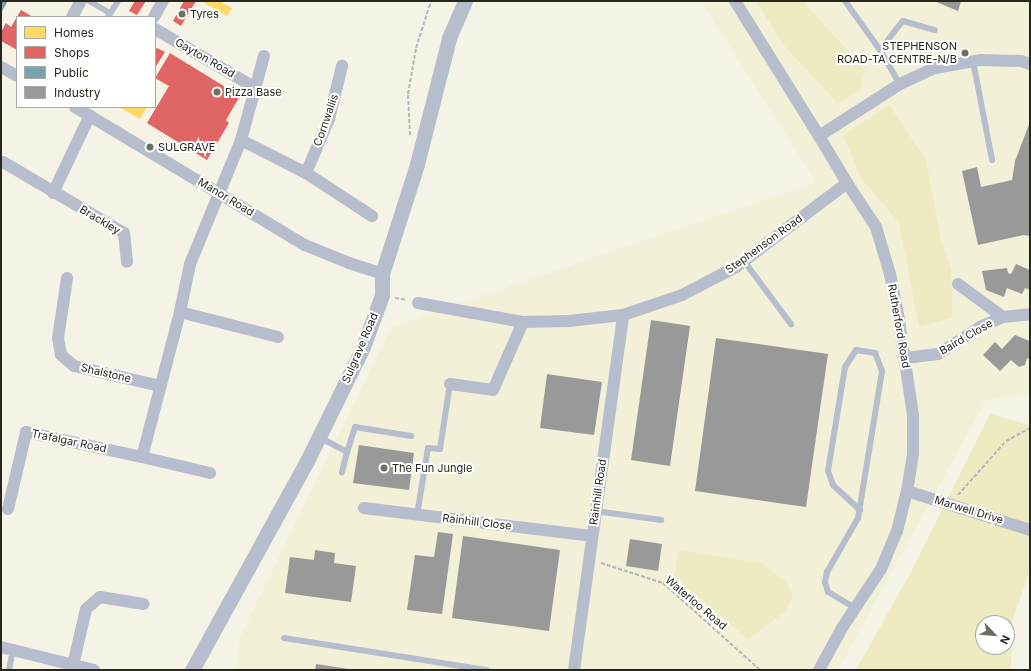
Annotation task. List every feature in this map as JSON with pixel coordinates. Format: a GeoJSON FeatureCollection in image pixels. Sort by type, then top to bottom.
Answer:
{"type":"FeatureCollection","features":[{"type":"Feature","properties":{"kind":"street"},"geometry":{"type":"LineString","coordinates":[[73,16],[81,1]]}},
{"type":"Feature","properties":{"kind":"street"},"geometry":{"type":"LineString","coordinates":[[155,16],[164,1]]}},
{"type":"Feature","properties":{"kind":"street","name":"Sulgrave Road"},"geometry":{"type":"LineString","coordinates":[[192,670],[319,438],[363,347],[382,296],[382,274],[417,164],[449,38],[465,1]]}},
{"type":"Feature","properties":{"kind":"street","name":"Rutherford Road"},"geometry":{"type":"LineString","coordinates":[[735,1],[847,183],[876,227],[890,274],[905,358],[913,415],[913,454],[907,491],[897,531],[881,569],[842,628],[819,670]]}},
{"type":"Feature","properties":{"kind":"street","name":"Gayton Road"},"geometry":{"type":"LineString","coordinates":[[156,30],[254,87]]}},
{"type":"Feature","properties":{"kind":"street"},"geometry":{"type":"LineString","coordinates":[[142,457],[180,312],[190,264],[241,140],[254,87],[264,56]]}},
{"type":"Feature","properties":{"kind":"street"},"geometry":{"type":"LineString","coordinates":[[819,136],[900,84],[935,68],[981,60],[1021,61],[1030,64]]}},
{"type":"Feature","properties":{"kind":"street","name":"Cornwallis"},"geometry":{"type":"LineString","coordinates":[[306,173],[329,119],[342,66]]}},
{"type":"Feature","properties":{"kind":"street"},"geometry":{"type":"LineString","coordinates":[[1,67],[16,75]]}},
{"type":"Feature","properties":{"kind":"street","name":"Manor Road"},"geometry":{"type":"LineString","coordinates":[[78,108],[305,245],[349,263],[382,274]]}},
{"type":"Feature","properties":{"kind":"street"},"geometry":{"type":"LineString","coordinates":[[53,193],[90,115]]}},
{"type":"Feature","properties":{"kind":"street"},"geometry":{"type":"LineString","coordinates":[[241,140],[306,173],[372,216]]}},
{"type":"Feature","properties":{"kind":"street","name":"Brackley"},"geometry":{"type":"LineString","coordinates":[[2,162],[124,233],[127,262]]}},
{"type":"Feature","properties":{"kind":"street","name":"Stephenson Road"},"geometry":{"type":"LineString","coordinates":[[418,303],[523,322],[569,321],[623,315],[682,295],[736,267],[847,183]]}},
{"type":"Feature","properties":{"kind":"street","name":"Shalstone"},"geometry":{"type":"LineString","coordinates":[[67,278],[58,338],[61,355],[74,366],[160,386]]}},
{"type":"Feature","properties":{"kind":"street","name":"Baird Close"},"geometry":{"type":"LineString","coordinates":[[958,284],[1003,317]]}},
{"type":"Feature","properties":{"kind":"street"},"geometry":{"type":"LineString","coordinates":[[180,312],[278,337]]}},
{"type":"Feature","properties":{"kind":"street","name":"Baird Close"},"geometry":{"type":"LineString","coordinates":[[905,358],[938,354],[982,326],[1003,317],[1030,314]]}},
{"type":"Feature","properties":{"kind":"street","name":"Rainhill Road"},"geometry":{"type":"LineString","coordinates":[[574,670],[591,536],[623,315]]}},
{"type":"Feature","properties":{"kind":"street"},"geometry":{"type":"LineString","coordinates":[[450,384],[492,390],[523,322]]}},
{"type":"Feature","properties":{"kind":"street","name":"Trafalgar Road"},"geometry":{"type":"LineString","coordinates":[[8,509],[26,432],[210,473]]}},
{"type":"Feature","properties":{"kind":"street","name":"Marwell Drive"},"geometry":{"type":"LineString","coordinates":[[907,491],[1030,530]]}},
{"type":"Feature","properties":{"kind":"street","name":"Rainhill Close"},"geometry":{"type":"LineString","coordinates":[[364,508],[591,536]]}},
{"type":"Feature","properties":{"kind":"street"},"geometry":{"type":"LineString","coordinates":[[73,665],[86,609],[100,597],[143,604]]}},
{"type":"Feature","properties":{"kind":"street"},"geometry":{"type":"LineString","coordinates":[[1,647],[94,670]]}},
{"type":"Feature","properties":{"kind":"lane"},"geometry":{"type":"LineString","coordinates":[[89,1],[109,15],[118,1]]}},
{"type":"Feature","properties":{"kind":"lane"},"geometry":{"type":"LineString","coordinates":[[845,1],[880,50],[900,84]]}},
{"type":"Feature","properties":{"kind":"lane"},"geometry":{"type":"LineString","coordinates":[[880,50],[903,21],[934,30]]}},
{"type":"Feature","properties":{"kind":"lane"},"geometry":{"type":"LineString","coordinates":[[973,61],[992,160]]}},
{"type":"Feature","properties":{"kind":"lane"},"geometry":{"type":"LineString","coordinates":[[744,261],[791,324]]}},
{"type":"Feature","properties":{"kind":"lane"},"geometry":{"type":"LineString","coordinates":[[855,608],[828,592],[825,582],[827,572],[858,518],[860,510],[882,371],[875,353],[856,350],[845,368],[828,471],[833,485],[860,510]]}},
{"type":"Feature","properties":{"kind":"lane"},"geometry":{"type":"LineString","coordinates":[[417,515],[428,448],[440,449],[450,384]]}},
{"type":"Feature","properties":{"kind":"lane"},"geometry":{"type":"LineString","coordinates":[[342,472],[355,427],[411,436]]}},
{"type":"Feature","properties":{"kind":"lane"},"geometry":{"type":"LineString","coordinates":[[319,438],[347,452]]}},
{"type":"Feature","properties":{"kind":"lane"},"geometry":{"type":"LineString","coordinates":[[595,510],[662,520]]}},
{"type":"Feature","properties":{"kind":"lane"},"geometry":{"type":"LineString","coordinates":[[284,638],[487,670]]}},
{"type":"Feature","properties":{"kind":"lane"},"geometry":{"type":"LineString","coordinates":[[9,670],[13,650]]}},
{"type":"Feature","properties":{"kind":"path"},"geometry":{"type":"LineString","coordinates":[[410,142],[408,94],[416,48],[431,1]]}},
{"type":"Feature","properties":{"kind":"path"},"geometry":{"type":"LineString","coordinates":[[382,296],[418,303]]}},
{"type":"Feature","properties":{"kind":"path"},"geometry":{"type":"LineString","coordinates":[[949,504],[1006,441],[1030,428]]}},
{"type":"Feature","properties":{"kind":"path","name":"Waterloo Road"},"geometry":{"type":"LineString","coordinates":[[588,560],[662,583],[760,670]]}},
{"type":"Feature","properties":{"kind":"shaded area"},"geometry":{"type":"Polygon","coordinates":[[[701,1],[1030,1],[1030,394],[986,400],[838,670],[236,670],[240,637],[391,327],[816,182],[701,1]]]}},
{"type":"Feature","properties":{"kind":"shaded area"},"geometry":{"type":"Polygon","coordinates":[[[756,1],[803,1],[865,70],[860,90],[838,104],[786,48],[756,1]]]}},
{"type":"Feature","properties":{"kind":"shaded area"},"geometry":{"type":"Polygon","coordinates":[[[889,105],[926,160],[941,240],[951,269],[953,317],[919,327],[899,223],[861,178],[843,135],[889,105]]]}},
{"type":"Feature","properties":{"kind":"shaded area"},"geometry":{"type":"Polygon","coordinates":[[[990,414],[1030,425],[1030,570],[1014,615],[975,615],[975,655],[1011,655],[1011,670],[856,670],[912,570],[990,414]]]}},
{"type":"Feature","properties":{"kind":"shaded area"},"geometry":{"type":"Polygon","coordinates":[[[679,550],[762,563],[787,583],[793,596],[786,611],[748,639],[674,576],[679,550]]]}},
{"type":"Feature","properties":{"kind":"building: Homes"},"geometry":{"type":"Polygon","coordinates":[[[201,1],[219,1],[232,8],[227,16],[201,1]]]}},
{"type":"Feature","properties":{"kind":"building: Homes"},"geometry":{"type":"Polygon","coordinates":[[[121,108],[146,108],[140,119],[121,108]]]}},
{"type":"Feature","properties":{"kind":"building: Shops"},"geometry":{"type":"Polygon","coordinates":[[[135,1],[146,1],[137,15],[129,11],[135,1]]]}},
{"type":"Feature","properties":{"kind":"building: Shops"},"geometry":{"type":"Polygon","coordinates":[[[184,1],[196,1],[181,26],[173,21],[184,1]]]}},
{"type":"Feature","properties":{"kind":"building: Shops"},"geometry":{"type":"Polygon","coordinates":[[[21,10],[31,16],[17,16],[21,10]]]}},
{"type":"Feature","properties":{"kind":"building: Shops"},"geometry":{"type":"Polygon","coordinates":[[[16,18],[16,49],[1,41],[1,32],[6,23],[11,27],[16,18]]]}},
{"type":"Feature","properties":{"kind":"building: Shops"},"geometry":{"type":"Polygon","coordinates":[[[157,48],[165,52],[156,66],[157,48]]]}},
{"type":"Feature","properties":{"kind":"building: Shops"},"geometry":{"type":"Polygon","coordinates":[[[170,53],[240,96],[226,120],[229,123],[207,160],[147,123],[169,86],[156,79],[170,53]]]}},
{"type":"Feature","properties":{"kind":"building: Public"},"geometry":{"type":"Polygon","coordinates":[[[1,1],[8,1],[1,13],[1,1]]]}},
{"type":"Feature","properties":{"kind":"building: Industry"},"geometry":{"type":"Polygon","coordinates":[[[934,1],[961,1],[958,11],[934,1]]]}},
{"type":"Feature","properties":{"kind":"building: Industry"},"geometry":{"type":"Polygon","coordinates":[[[1030,122],[1030,236],[1024,235],[978,245],[962,171],[977,167],[981,187],[1012,180],[1015,161],[1030,122]]]}},
{"type":"Feature","properties":{"kind":"building: Industry"},"geometry":{"type":"Polygon","coordinates":[[[1016,264],[1030,270],[1030,290],[1025,288],[1022,294],[1007,288],[1004,297],[986,290],[982,271],[1007,268],[1008,273],[1011,274],[1016,264]]]}},
{"type":"Feature","properties":{"kind":"building: Industry"},"geometry":{"type":"Polygon","coordinates":[[[651,320],[690,326],[670,466],[631,460],[651,320]]]}},
{"type":"Feature","properties":{"kind":"building: Industry"},"geometry":{"type":"Polygon","coordinates":[[[1015,335],[1030,341],[1030,360],[1027,358],[1025,365],[1019,367],[1011,360],[1000,371],[983,355],[995,342],[1002,349],[1015,335]]]}},
{"type":"Feature","properties":{"kind":"building: Industry"},"geometry":{"type":"Polygon","coordinates":[[[716,338],[828,354],[806,507],[695,491],[716,338]]]}},
{"type":"Feature","properties":{"kind":"building: Industry"},"geometry":{"type":"Polygon","coordinates":[[[547,374],[602,382],[594,435],[540,428],[547,374]]]}},
{"type":"Feature","properties":{"kind":"building: Industry","name":"The Fun Jungle"},"geometry":{"type":"Polygon","coordinates":[[[359,445],[414,453],[409,490],[353,483],[359,445]]]}},
{"type":"Feature","properties":{"kind":"building: Industry"},"geometry":{"type":"Polygon","coordinates":[[[438,532],[453,534],[442,614],[407,610],[415,555],[434,557],[438,532]]]}},
{"type":"Feature","properties":{"kind":"building: Industry"},"geometry":{"type":"Polygon","coordinates":[[[463,536],[560,550],[549,631],[452,618],[463,536]]]}},
{"type":"Feature","properties":{"kind":"building: Industry"},"geometry":{"type":"Polygon","coordinates":[[[630,539],[662,544],[658,571],[626,566],[630,539]]]}},
{"type":"Feature","properties":{"kind":"building: Industry"},"geometry":{"type":"Polygon","coordinates":[[[315,550],[335,553],[334,563],[356,566],[351,602],[285,593],[290,557],[314,560],[315,550]]]}},
{"type":"Feature","properties":{"kind":"building: Industry"},"geometry":{"type":"Polygon","coordinates":[[[316,664],[349,669],[349,670],[315,670],[316,664]]]}},
{"type":"Feature","properties":{"kind":"place","name":"Tyres"},"geometry":{"type":"Point","coordinates":[182,14]}},
{"type":"Feature","properties":{"kind":"place","name":"STEPHENSON ROAD-TA CENTRE-N/B"},"geometry":{"type":"Point","coordinates":[965,53]}},
{"type":"Feature","properties":{"kind":"place","name":"Pizza Base"},"geometry":{"type":"Point","coordinates":[217,92]}},
{"type":"Feature","properties":{"kind":"place","name":"SULGRAVE"},"geometry":{"type":"Point","coordinates":[150,147]}},
{"type":"Feature","properties":{"kind":"place","name":"The Fun Jungle"},"geometry":{"type":"Point","coordinates":[384,468]}}]}
